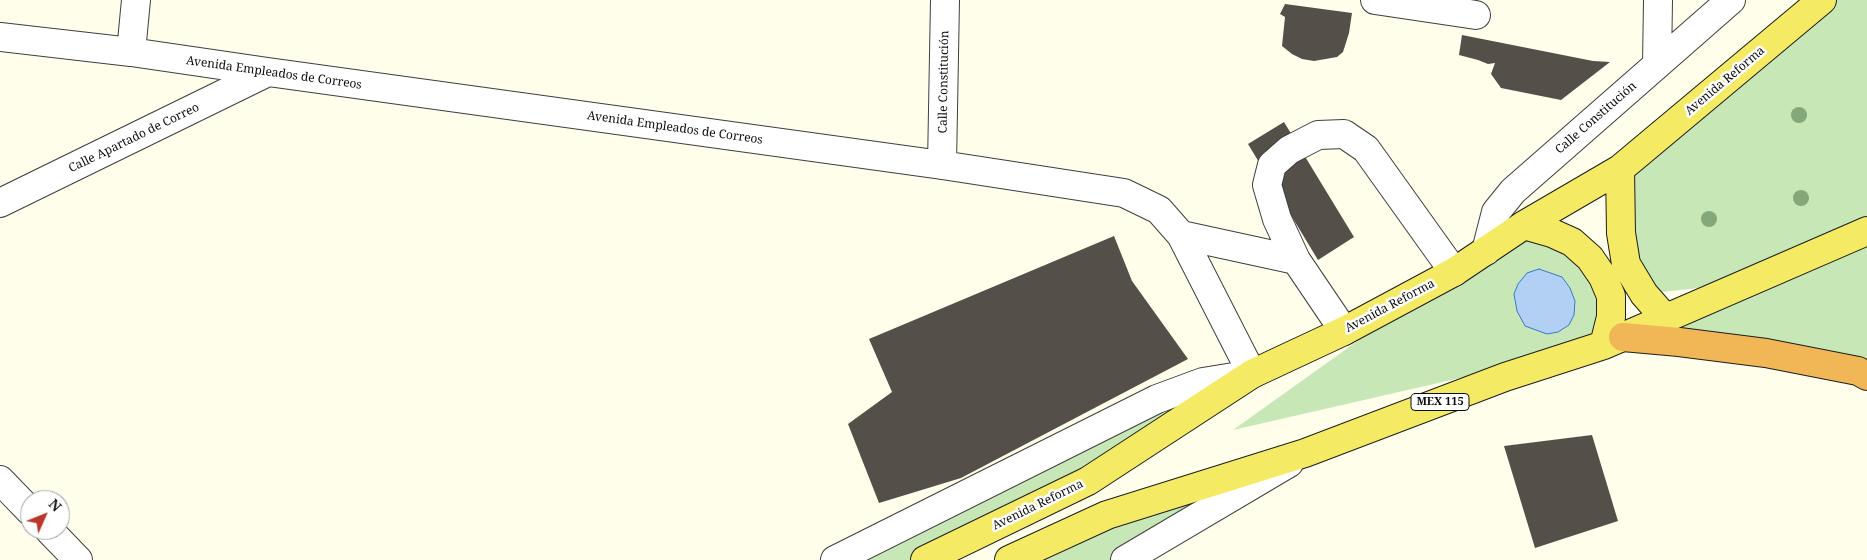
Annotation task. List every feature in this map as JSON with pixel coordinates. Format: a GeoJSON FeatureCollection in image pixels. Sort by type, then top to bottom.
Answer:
{"type":"FeatureCollection","features":[{"type":"Feature","properties":{"kind":"highway"},"geometry":{"type":"LineString","coordinates":[[1613,341],[1679,342],[1766,353],[1858,371],[1867,376]]}},
{"type":"Feature","properties":{"kind":"main road","name":"Avenida Reforma"},"geometry":{"type":"LineString","coordinates":[[925,560],[1088,481],[1252,374],[1344,331],[1454,272],[1524,224],[1620,169],[1822,0]]}},
{"type":"Feature","properties":{"kind":"main road"},"geometry":{"type":"LineString","coordinates":[[1620,169],[1621,233],[1626,264],[1644,294],[1666,319]]}},
{"type":"Feature","properties":{"kind":"main road"},"geometry":{"type":"LineString","coordinates":[[1524,224],[1572,242],[1590,258],[1603,277],[1611,296],[1613,341]]}},
{"type":"Feature","properties":{"kind":"main road","name":"MEX 115"},"geometry":{"type":"LineString","coordinates":[[1009,560],[1107,516],[1305,453],[1505,377],[1613,341],[1867,231]]}},
{"type":"Feature","properties":{"kind":"street"},"geometry":{"type":"LineString","coordinates":[[131,52],[136,0]]}},
{"type":"Feature","properties":{"kind":"street","name":"Calle Constitución"},"geometry":{"type":"LineString","coordinates":[[942,165],[945,0]]}},
{"type":"Feature","properties":{"kind":"street"},"geometry":{"type":"LineString","coordinates":[[1656,65],[1658,0]]}},
{"type":"Feature","properties":{"kind":"street","name":"Calle Constitución"},"geometry":{"type":"LineString","coordinates":[[1486,251],[1496,212],[1513,191],[1731,0]]}},
{"type":"Feature","properties":{"kind":"street"},"geometry":{"type":"LineString","coordinates":[[1390,1],[1476,15]]}},
{"type":"Feature","properties":{"kind":"street","name":"Avenida Empleados de Correos"},"geometry":{"type":"LineString","coordinates":[[0,37],[131,52],[942,165],[1124,193],[1159,210],[1181,236],[1252,374]]}},
{"type":"Feature","properties":{"kind":"street","name":"Calle Apartado de Correo"},"geometry":{"type":"LineString","coordinates":[[0,203],[268,72]]}},
{"type":"Feature","properties":{"kind":"street"},"geometry":{"type":"LineString","coordinates":[[1344,331],[1296,260],[1277,219],[1267,185],[1272,165],[1289,150],[1318,135],[1344,134],[1366,149],[1454,272]]}},
{"type":"Feature","properties":{"kind":"street"},"geometry":{"type":"LineString","coordinates":[[1181,236],[1296,260]]}},
{"type":"Feature","properties":{"kind":"street"},"geometry":{"type":"LineString","coordinates":[[835,560],[1157,399],[1203,382],[1252,374]]}},
{"type":"Feature","properties":{"kind":"street"},"geometry":{"type":"LineString","coordinates":[[1125,560],[1305,453]]}},
{"type":"Feature","properties":{"kind":"street"},"geometry":{"type":"LineString","coordinates":[[0,480],[20,501]]}},
{"type":"Feature","properties":{"kind":"street"},"geometry":{"type":"LineString","coordinates":[[59,540],[78,560]]}},
{"type":"Feature","properties":{"kind":"green space"},"geometry":{"type":"Polygon","coordinates":[[[1822,0],[1867,0],[1867,226],[1707,287],[1644,294],[1620,169],[1822,0]]]}},
{"type":"Feature","properties":{"kind":"green space"},"geometry":{"type":"Polygon","coordinates":[[[1524,225],[1603,277],[1604,345],[1233,430],[1454,272],[1524,225]]]}},
{"type":"Feature","properties":{"kind":"green space"},"geometry":{"type":"Polygon","coordinates":[[[1867,231],[1867,376],[1648,327],[1867,231]]]}},
{"type":"Feature","properties":{"kind":"green space"},"geometry":{"type":"Polygon","coordinates":[[[1252,374],[925,560],[835,560],[1157,399],[1252,374]]]}},
{"type":"Feature","properties":{"kind":"green space"},"geometry":{"type":"Polygon","coordinates":[[[1305,453],[1125,560],[1009,560],[1305,453]]]}},
{"type":"Feature","properties":{"kind":"water"},"geometry":{"type":"Polygon","coordinates":[[[1539,269],[1562,277],[1570,288],[1575,301],[1574,315],[1569,325],[1558,332],[1547,334],[1525,326],[1517,311],[1514,294],[1518,284],[1527,273],[1539,269]]]}},
{"type":"Feature","properties":{"kind":"building"},"geometry":{"type":"Polygon","coordinates":[[[1285,4],[1352,13],[1349,33],[1343,52],[1337,57],[1314,61],[1302,59],[1282,46],[1285,17],[1280,14],[1285,4]]]}},
{"type":"Feature","properties":{"kind":"building"},"geometry":{"type":"Polygon","coordinates":[[[1462,35],[1593,61],[1610,62],[1561,100],[1501,88],[1491,74],[1495,63],[1488,64],[1459,55],[1462,35]]]}},
{"type":"Feature","properties":{"kind":"building"},"geometry":{"type":"Polygon","coordinates":[[[1284,122],[1354,237],[1318,260],[1248,144],[1284,122]]]}},
{"type":"Feature","properties":{"kind":"building"},"geometry":{"type":"Polygon","coordinates":[[[1114,236],[1132,281],[1188,359],[961,478],[879,503],[848,424],[892,392],[869,339],[1114,236]]]}},
{"type":"Feature","properties":{"kind":"building"},"geometry":{"type":"Polygon","coordinates":[[[1592,435],[1618,521],[1535,548],[1504,446],[1592,435]]]}}]}
